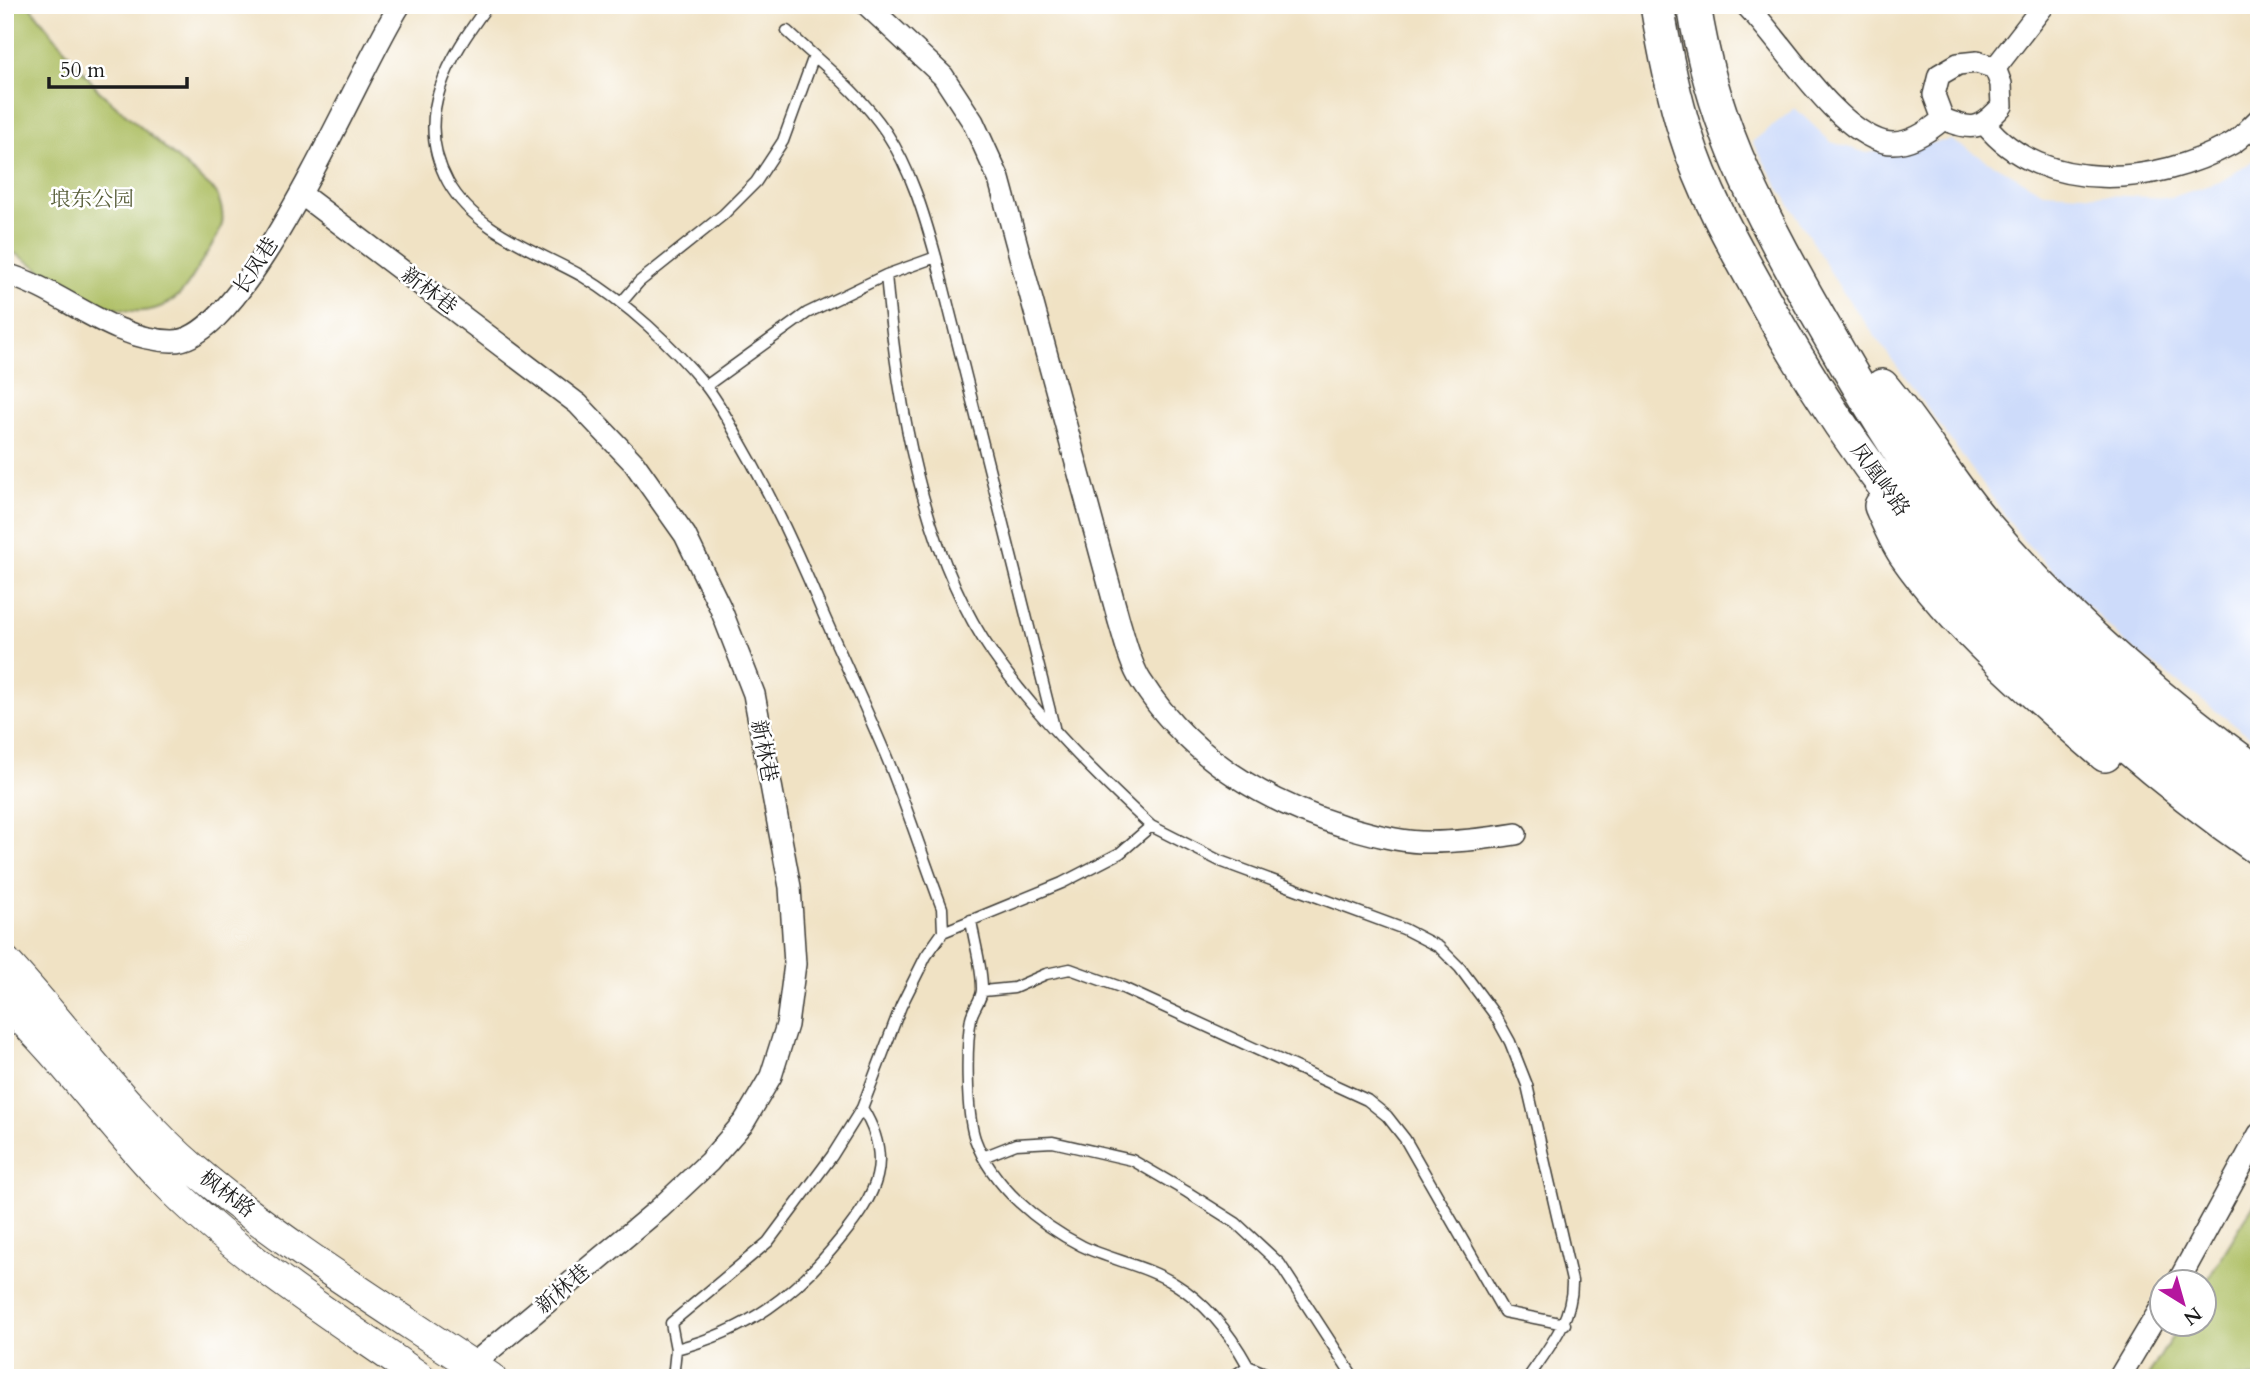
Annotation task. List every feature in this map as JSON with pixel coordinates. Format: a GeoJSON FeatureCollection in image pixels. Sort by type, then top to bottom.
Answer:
{"type":"FeatureCollection","features":[{"type":"Feature","properties":{"kind":"main road","name":"凤凰岭路"},"geometry":{"type":"LineString","coordinates":[[1657,5],[1686,136],[1704,180],[1723,223],[1777,325],[1840,426],[1952,572],[2090,691]]}},
{"type":"Feature","properties":{"kind":"main road","name":"凤凰岭路"},"geometry":{"type":"LineString","coordinates":[[1694,5],[1721,122],[1751,192],[1806,296],[1868,399],[1944,514],[2090,691],[2182,791],[2259,849]]}},
{"type":"Feature","properties":{"kind":"main road"},"geometry":{"type":"LineString","coordinates":[[1806,296],[1903,411],[1963,498],[2007,550],[2049,594],[2155,692],[2259,774]]}},
{"type":"Feature","properties":{"kind":"main road"},"geometry":{"type":"LineString","coordinates":[[1840,426],[1904,552],[1964,621],[2057,714],[2136,782],[2259,875]]}},
{"type":"Feature","properties":{"kind":"main road"},"geometry":{"type":"LineString","coordinates":[[2090,691],[2163,736],[2259,813]]}},
{"type":"Feature","properties":{"kind":"main road","name":"枫林路"},"geometry":{"type":"LineString","coordinates":[[5,961],[134,1110],[195,1170],[284,1237],[482,1371]]}},
{"type":"Feature","properties":{"kind":"main road","name":"枫林路"},"geometry":{"type":"LineString","coordinates":[[5,1003],[147,1162],[205,1219],[279,1278],[421,1378]]}},
{"type":"Feature","properties":{"kind":"street","name":"长凤巷"},"geometry":{"type":"LineString","coordinates":[[5,274],[21,279],[99,322],[142,338],[175,341],[204,330],[232,303],[301,194],[400,5]]}},
{"type":"Feature","properties":{"kind":"street"},"geometry":{"type":"LineString","coordinates":[[867,5],[943,76],[973,122],[999,179],[1119,621],[1139,678],[1175,728],[1211,760],[1261,794],[1315,817],[1372,834],[1418,842],[1467,842],[1516,834]]}},
{"type":"Feature","properties":{"kind":"street"},"geometry":{"type":"LineString","coordinates":[[1746,5],[1843,118],[1864,134],[1887,143],[1911,139],[1929,131],[1943,119]]}},
{"type":"Feature","properties":{"kind":"street"},"geometry":{"type":"LineString","coordinates":[[1995,68],[2044,5]]}},
{"type":"Feature","properties":{"kind":"street"},"geometry":{"type":"LineString","coordinates":[[1978,62],[1995,68],[2001,84],[2002,106],[1985,124],[1965,128],[1943,119],[1934,95],[1939,75],[1958,64],[1978,62]]}},
{"type":"Feature","properties":{"kind":"street"},"geometry":{"type":"LineString","coordinates":[[1985,124],[1997,139],[2047,170],[2091,176],[2158,173],[2233,144],[2259,119]]}},
{"type":"Feature","properties":{"kind":"street","name":"新林巷"},"geometry":{"type":"LineString","coordinates":[[301,194],[578,404],[634,463],[685,535],[720,607],[754,694],[790,887],[795,964],[787,1025],[771,1076],[744,1122],[709,1162],[482,1371]]}},
{"type":"Feature","properties":{"kind":"street"},"geometry":{"type":"LineString","coordinates":[[2186,1268],[2259,1134]]}},
{"type":"Feature","properties":{"kind":"street"},"geometry":{"type":"LineString","coordinates":[[2119,1378],[2148,1330]]}},
{"type":"Feature","properties":{"kind":"lane"},"geometry":{"type":"LineString","coordinates":[[488,5],[442,75],[435,104],[438,158],[449,183],[466,205],[487,223],[583,277],[621,303],[706,386],[760,477],[801,562],[889,763],[942,908],[943,932]]}},
{"type":"Feature","properties":{"kind":"lane"},"geometry":{"type":"LineString","coordinates":[[787,31],[862,101],[886,132],[922,207],[1055,730]]}},
{"type":"Feature","properties":{"kind":"lane"},"geometry":{"type":"LineString","coordinates":[[621,303],[639,282],[706,230],[756,182],[783,141],[814,56]]}},
{"type":"Feature","properties":{"kind":"lane"},"geometry":{"type":"LineString","coordinates":[[706,386],[807,313],[886,275],[936,257]]}},
{"type":"Feature","properties":{"kind":"lane"},"geometry":{"type":"LineString","coordinates":[[886,275],[899,395],[935,537],[959,595],[993,654],[1055,730],[1151,826],[1220,861],[1404,929],[1439,947],[1472,983],[1510,1042],[1527,1085],[1573,1281],[1573,1303],[1565,1324],[1528,1378]]}},
{"type":"Feature","properties":{"kind":"lane"},"geometry":{"type":"LineString","coordinates":[[673,1378],[676,1349],[671,1323],[768,1242],[832,1156],[862,1108],[901,1006],[926,956],[943,932],[1062,883],[1120,853],[1151,826]]}},
{"type":"Feature","properties":{"kind":"lane"},"geometry":{"type":"LineString","coordinates":[[971,920],[983,991],[972,1016],[967,1063],[974,1136],[983,1157],[1009,1192],[1047,1225],[1082,1246],[1175,1284],[1231,1335],[1248,1366],[1277,1378]]}},
{"type":"Feature","properties":{"kind":"lane"},"geometry":{"type":"LineString","coordinates":[[983,991],[1014,988],[1046,974],[1070,969],[1123,988],[1367,1100],[1387,1116],[1405,1139],[1504,1312],[1565,1324]]}},
{"type":"Feature","properties":{"kind":"lane"},"geometry":{"type":"LineString","coordinates":[[676,1349],[706,1342],[745,1324],[783,1299],[817,1269],[866,1207],[877,1183],[880,1158],[874,1128],[862,1108]]}},
{"type":"Feature","properties":{"kind":"lane"},"geometry":{"type":"LineString","coordinates":[[983,1157],[1016,1144],[1053,1142],[1132,1160],[1187,1192],[1236,1223],[1280,1264],[1354,1378]]}},
{"type":"Feature","properties":{"kind":"lane"},"geometry":{"type":"LineString","coordinates":[[1231,1378],[1248,1366]]}},
{"type":"Feature","properties":{"kind":"shaded area"},"geometry":{"type":"Polygon","coordinates":[[[1795,108],[1831,142],[1867,153],[1951,140],[2043,192],[2168,198],[2220,182],[2259,157],[2259,743],[2125,643],[2023,540],[1840,288],[1752,142],[1795,108]]]}},
{"type":"Feature","properties":{"kind":"green space","name":"埌东公园"},"geometry":{"type":"Polygon","coordinates":[[[5,5],[29,5],[99,91],[216,192],[223,220],[218,234],[186,287],[160,307],[139,311],[117,309],[74,290],[16,254],[5,252],[5,5]]]}},
{"type":"Feature","properties":{"kind":"green space"},"geometry":{"type":"Polygon","coordinates":[[[2259,1196],[2259,1378],[2147,1378],[2171,1338],[2218,1338],[2218,1268],[2215,1268],[2259,1196]]]}}]}
